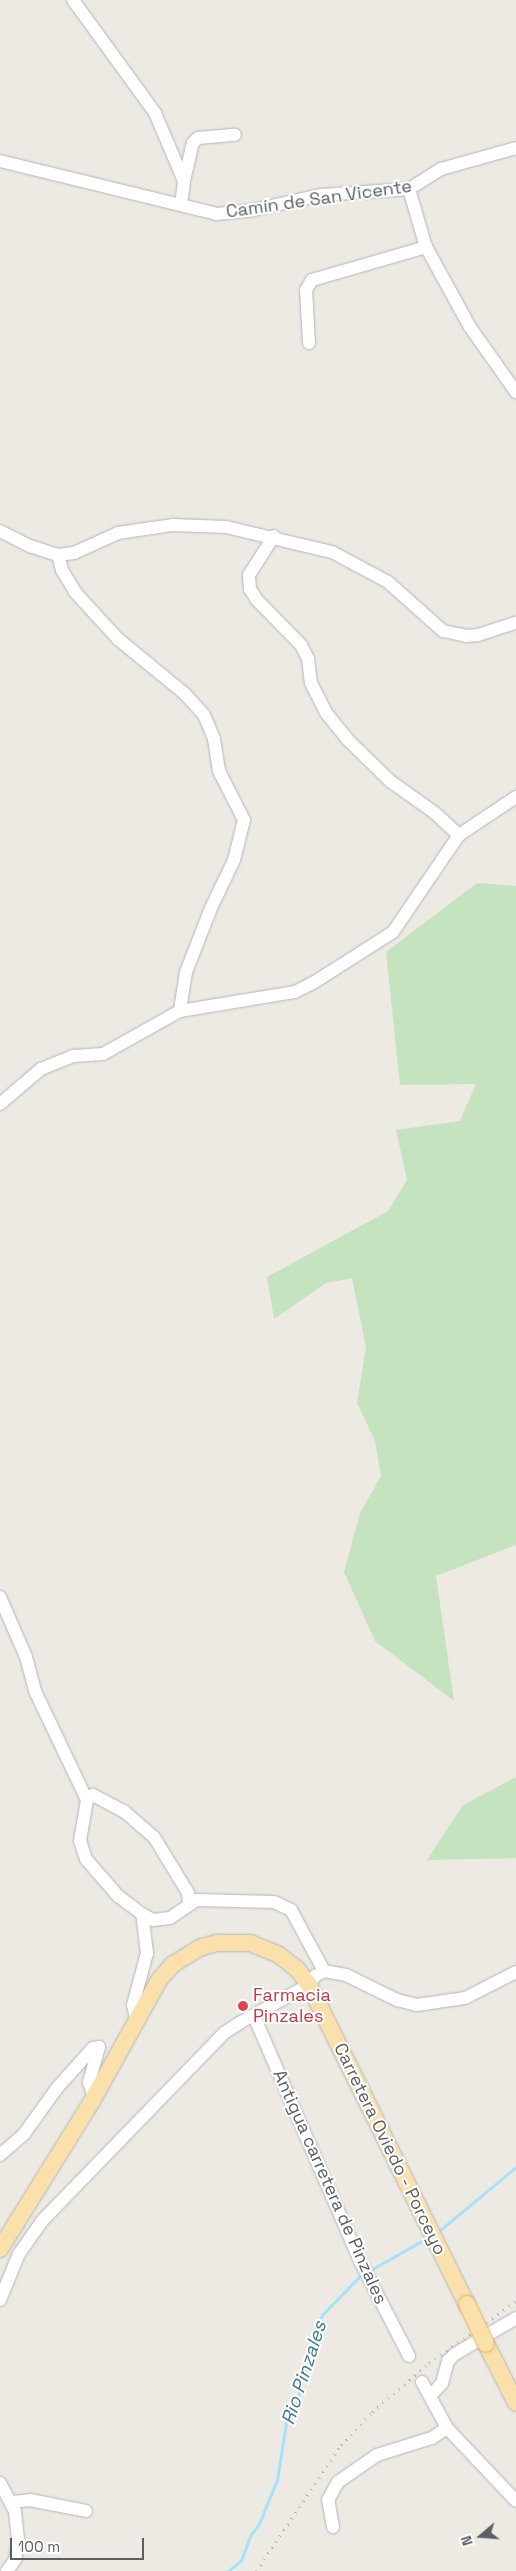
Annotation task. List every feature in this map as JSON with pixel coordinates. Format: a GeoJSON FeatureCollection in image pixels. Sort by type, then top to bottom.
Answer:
{"type":"FeatureCollection","features":[{"type":"Feature","properties":{"kind":"main road","name":"Carretera Oviedo - Porceyo"},"geometry":{"type":"LineString","coordinates":[[0,2249],[94,2097],[136,2018],[159,1980],[172,1966],[199,1948],[233,1941],[265,1947],[297,1969],[309,1985],[516,2403]]}},
{"type":"Feature","properties":{"kind":"street"},"geometry":{"type":"LineString","coordinates":[[73,0],[146,98],[184,181]]}},
{"type":"Feature","properties":{"kind":"street"},"geometry":{"type":"LineString","coordinates":[[181,204],[193,143],[198,138],[235,136]]}},
{"type":"Feature","properties":{"kind":"street","name":"Camín de San Vicente"},"geometry":{"type":"LineString","coordinates":[[0,161],[217,214],[253,210],[321,195],[409,189],[441,169],[516,148]]}},
{"type":"Feature","properties":{"kind":"street"},"geometry":{"type":"LineString","coordinates":[[409,189],[426,247],[470,327],[516,392]]}},
{"type":"Feature","properties":{"kind":"street"},"geometry":{"type":"LineString","coordinates":[[309,343],[306,290],[312,280],[426,247]]}},
{"type":"Feature","properties":{"kind":"street"},"geometry":{"type":"LineString","coordinates":[[0,531],[30,546],[58,555],[74,552],[118,533],[173,525],[226,526],[318,547],[369,570],[443,631],[466,636],[478,636],[516,623]]}},
{"type":"Feature","properties":{"kind":"street"},"geometry":{"type":"LineString","coordinates":[[274,536],[254,564],[249,575],[250,588],[257,600],[301,645],[308,659],[311,683],[327,714],[347,739],[390,781],[435,813],[459,835]]}},
{"type":"Feature","properties":{"kind":"street"},"geometry":{"type":"LineString","coordinates":[[58,555],[62,570],[75,592],[118,639],[185,694],[204,714],[214,739],[219,771],[244,820],[234,860],[211,908],[186,972],[180,1011]]}},
{"type":"Feature","properties":{"kind":"street"},"geometry":{"type":"LineString","coordinates":[[0,1104],[41,1069],[74,1056],[103,1054],[180,1011],[295,992],[346,963],[393,932],[459,835],[516,797]]}},
{"type":"Feature","properties":{"kind":"street"},"geometry":{"type":"LineString","coordinates":[[0,1597],[26,1657],[35,1692],[87,1800],[80,1841],[86,1859],[118,1896],[142,1914],[154,1920],[170,1918],[189,1903],[196,1900],[274,1902],[291,1910],[324,1971]]}},
{"type":"Feature","properties":{"kind":"street"},"geometry":{"type":"LineString","coordinates":[[87,1800],[93,1795],[125,1812],[154,1836],[188,1893],[189,1903]]}},
{"type":"Feature","properties":{"kind":"street"},"geometry":{"type":"LineString","coordinates":[[136,2018],[133,2004],[147,1953],[142,1914]]}},
{"type":"Feature","properties":{"kind":"street"},"geometry":{"type":"LineString","coordinates":[[0,2300],[27,2239],[41,2222],[224,2033],[309,1985],[315,1976],[324,1971],[346,1975],[397,2000],[417,2004],[465,1998],[516,1972]]}},
{"type":"Feature","properties":{"kind":"street","name":"Antigua carretera de Pinzales"},"geometry":{"type":"LineString","coordinates":[[254,2016],[360,2261],[409,2356]]}},
{"type":"Feature","properties":{"kind":"street"},"geometry":{"type":"LineString","coordinates":[[0,2154],[24,2134],[57,2088],[93,2048],[99,2047],[89,2083],[94,2097]]}},
{"type":"Feature","properties":{"kind":"street"},"geometry":{"type":"LineString","coordinates":[[430,2396],[442,2384],[448,2361],[455,2354],[516,2318]]}},
{"type":"Feature","properties":{"kind":"street"},"geometry":{"type":"LineString","coordinates":[[422,2382],[447,2428],[516,2501]]}},
{"type":"Feature","properties":{"kind":"street"},"geometry":{"type":"LineString","coordinates":[[333,2527],[328,2500],[338,2482],[377,2455],[432,2438],[447,2428]]}},
{"type":"Feature","properties":{"kind":"street"},"geometry":{"type":"LineString","coordinates":[[0,2483],[12,2502],[18,2542],[15,2560],[7,2571]]}},
{"type":"Feature","properties":{"kind":"street"},"geometry":{"type":"LineString","coordinates":[[12,2502],[30,2500],[86,2511]]}},
{"type":"Feature","properties":{"kind":"green space"},"geometry":{"type":"Polygon","coordinates":[[[477,883],[516,886],[516,1545],[436,1576],[454,1701],[375,1641],[344,1572],[360,1513],[381,1476],[375,1441],[357,1403],[366,1347],[352,1278],[326,1283],[274,1319],[267,1277],[388,1211],[407,1180],[396,1130],[460,1121],[476,1084],[400,1085],[386,952],[477,883]]]}},
{"type":"Feature","properties":{"kind":"green space"},"geometry":{"type":"Polygon","coordinates":[[[516,1777],[516,1858],[427,1860],[463,1805],[516,1777]]]}},
{"type":"Feature","properties":{"kind":"waterway","name":"Rio Pinzales"},"geometry":{"type":"LineString","coordinates":[[439,2231],[516,2167]]}},
{"type":"Feature","properties":{"kind":"waterway","name":"Rio Pinzales"},"geometry":{"type":"LineString","coordinates":[[369,2271],[427,2238]]}},
{"type":"Feature","properties":{"kind":"waterway","name":"Rio Pinzales"},"geometry":{"type":"LineString","coordinates":[[228,2571],[241,2561],[250,2536],[259,2524],[277,2480],[286,2423],[297,2402],[313,2333],[322,2315],[362,2274]]}},
{"type":"Feature","properties":{"kind":"railway"},"geometry":{"type":"LineString","coordinates":[[256,2571],[341,2445],[372,2412],[429,2363],[516,2301]]}},
{"type":"Feature","properties":{"kind":"place","name":"Farmacia Pinzales"},"geometry":{"type":"Point","coordinates":[243,2006]}}]}
